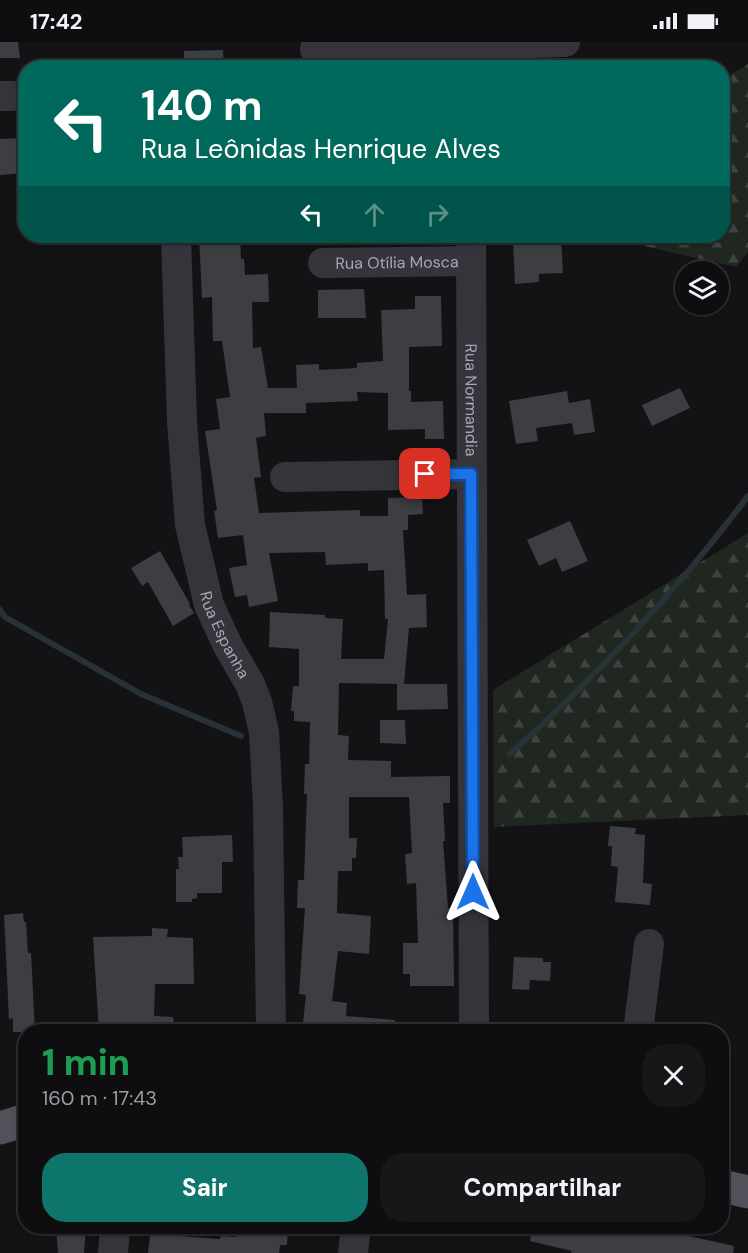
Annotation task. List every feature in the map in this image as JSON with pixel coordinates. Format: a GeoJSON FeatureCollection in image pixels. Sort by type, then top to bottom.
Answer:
{"type":"FeatureCollection","features":[{"type":"Feature","properties":{"kind":"main road"},"geometry":{"type":"LineString","coordinates":[[0,1128],[18,1122]]}},
{"type":"Feature","properties":{"kind":"main road"},"geometry":{"type":"LineString","coordinates":[[729,1188],[748,1192]]}},
{"type":"Feature","properties":{"kind":"street"},"geometry":{"type":"LineString","coordinates":[[315,49],[470,51],[565,42]]}},
{"type":"Feature","properties":{"kind":"street","name":"Rua Espanha"},"geometry":{"type":"LineString","coordinates":[[176,243],[182,422],[190,525],[209,605],[228,646],[250,684],[264,732],[268,806],[271,1024]]}},
{"type":"Feature","properties":{"kind":"street","name":"Rua Otília Mosca"},"geometry":{"type":"LineString","coordinates":[[323,263],[471,248]]}},
{"type":"Feature","properties":{"kind":"street","name":"Rua Normandia"},"geometry":{"type":"LineString","coordinates":[[471,248],[474,1024]]}},
{"type":"Feature","properties":{"kind":"street"},"geometry":{"type":"LineString","coordinates":[[285,477],[471,474]]}},
{"type":"Feature","properties":{"kind":"street"},"geometry":{"type":"LineString","coordinates":[[639,1024],[649,944]]}},
{"type":"Feature","properties":{"kind":"street"},"geometry":{"type":"LineString","coordinates":[[112,1253],[114,1234]]}},
{"type":"Feature","properties":{"kind":"street"},"geometry":{"type":"LineString","coordinates":[[353,1253],[355,1234]]}},
{"type":"Feature","properties":{"kind":"green space"},"geometry":{"type":"Polygon","coordinates":[[[748,64],[748,252],[736,267],[729,265],[729,261],[710,261],[631,243],[730,243],[730,75],[748,64]]]}},
{"type":"Feature","properties":{"kind":"green space"},"geometry":{"type":"Polygon","coordinates":[[[748,533],[748,815],[494,827],[493,690],[748,533]]]}},
{"type":"Feature","properties":{"kind":"building"},"geometry":{"type":"Polygon","coordinates":[[[0,42],[18,42],[20,58],[0,58],[0,42]]]}},
{"type":"Feature","properties":{"kind":"building"},"geometry":{"type":"Polygon","coordinates":[[[223,50],[224,60],[184,60],[184,51],[223,50]]]}},
{"type":"Feature","properties":{"kind":"building"},"geometry":{"type":"Polygon","coordinates":[[[18,138],[18,174],[0,175],[0,139],[18,138]]]}},
{"type":"Feature","properties":{"kind":"building"},"geometry":{"type":"Polygon","coordinates":[[[199,243],[240,243],[245,275],[268,274],[269,302],[252,302],[253,348],[261,347],[268,388],[297,388],[296,365],[319,364],[319,370],[357,368],[357,363],[383,361],[381,310],[415,309],[415,296],[441,296],[442,346],[409,347],[409,391],[411,391],[411,402],[443,401],[444,439],[425,439],[425,429],[388,430],[388,393],[357,392],[358,401],[306,403],[306,413],[264,413],[266,436],[256,438],[261,477],[254,478],[259,513],[360,510],[360,516],[388,516],[388,498],[422,497],[423,514],[408,515],[408,530],[403,530],[407,595],[426,594],[427,627],[409,628],[404,684],[339,683],[338,735],[349,736],[348,760],[391,761],[391,777],[450,776],[450,803],[443,803],[445,841],[443,841],[448,908],[453,908],[454,986],[410,986],[410,974],[403,974],[403,943],[418,943],[416,883],[407,884],[405,854],[412,853],[409,797],[349,797],[349,838],[357,838],[356,858],[352,858],[352,871],[338,871],[337,913],[371,916],[369,954],[338,951],[332,1001],[347,1003],[346,1016],[395,1020],[395,1024],[303,1024],[306,995],[299,994],[305,908],[297,908],[298,880],[304,880],[307,794],[304,794],[305,764],[309,764],[310,722],[294,721],[294,711],[291,711],[293,686],[299,686],[299,649],[269,647],[270,612],[325,615],[325,618],[343,619],[341,659],[384,659],[388,619],[385,619],[384,570],[368,571],[368,563],[326,565],[325,552],[269,553],[278,601],[249,607],[247,595],[235,597],[229,568],[247,565],[243,535],[218,538],[214,511],[217,510],[205,431],[220,429],[216,399],[230,397],[222,341],[213,341],[212,297],[202,298],[199,243]]]}},
{"type":"Feature","properties":{"kind":"building"},"geometry":{"type":"Polygon","coordinates":[[[513,243],[561,243],[563,273],[539,274],[539,282],[515,284],[513,243]]]}},
{"type":"Feature","properties":{"kind":"building"},"geometry":{"type":"Polygon","coordinates":[[[364,289],[366,318],[318,318],[318,290],[364,289]]]}},
{"type":"Feature","properties":{"kind":"building"},"geometry":{"type":"Polygon","coordinates":[[[680,388],[690,408],[652,426],[642,405],[680,388]]]}},
{"type":"Feature","properties":{"kind":"building"},"geometry":{"type":"Polygon","coordinates":[[[567,391],[569,403],[590,399],[595,432],[574,435],[572,423],[536,428],[538,441],[516,444],[509,401],[567,391]]]}},
{"type":"Feature","properties":{"kind":"building"},"geometry":{"type":"Polygon","coordinates":[[[570,521],[588,561],[562,572],[556,558],[539,566],[527,540],[570,521]]]}},
{"type":"Feature","properties":{"kind":"building"},"geometry":{"type":"Polygon","coordinates":[[[160,551],[194,613],[173,626],[148,582],[142,586],[131,568],[160,551]]]}},
{"type":"Feature","properties":{"kind":"building"},"geometry":{"type":"Polygon","coordinates":[[[397,684],[447,684],[448,709],[397,710],[397,684]]]}},
{"type":"Feature","properties":{"kind":"building"},"geometry":{"type":"Polygon","coordinates":[[[380,720],[405,720],[406,744],[380,743],[380,720]]]}},
{"type":"Feature","properties":{"kind":"building"},"geometry":{"type":"Polygon","coordinates":[[[610,826],[636,828],[635,834],[645,835],[643,883],[652,884],[650,905],[615,902],[618,867],[611,866],[612,846],[608,846],[610,826]]]}},
{"type":"Feature","properties":{"kind":"building"},"geometry":{"type":"Polygon","coordinates":[[[232,835],[233,862],[222,862],[222,893],[197,893],[197,898],[192,899],[192,902],[176,902],[176,869],[179,869],[178,857],[183,857],[182,837],[232,835]]]}},
{"type":"Feature","properties":{"kind":"building"},"geometry":{"type":"Polygon","coordinates":[[[23,913],[24,922],[26,922],[28,953],[31,953],[35,1024],[18,1024],[18,1032],[13,1032],[13,1018],[9,1019],[4,915],[23,913]]]}},
{"type":"Feature","properties":{"kind":"building"},"geometry":{"type":"Polygon","coordinates":[[[152,928],[168,929],[167,937],[193,938],[194,984],[155,984],[154,1016],[173,1017],[174,1024],[98,1024],[93,937],[152,936],[152,928]]]}},
{"type":"Feature","properties":{"kind":"building"},"geometry":{"type":"Polygon","coordinates":[[[514,957],[543,958],[543,962],[551,962],[550,981],[530,980],[529,990],[512,989],[514,957]]]}},
{"type":"Feature","properties":{"kind":"building"},"geometry":{"type":"Polygon","coordinates":[[[57,1234],[85,1234],[84,1253],[58,1253],[57,1234]]]}},
{"type":"Feature","properties":{"kind":"building"},"geometry":{"type":"Polygon","coordinates":[[[150,1234],[179,1234],[179,1236],[220,1239],[221,1236],[236,1237],[236,1234],[288,1234],[287,1245],[280,1245],[279,1253],[148,1253],[150,1234]]]}},
{"type":"Feature","properties":{"kind":"building"},"geometry":{"type":"Polygon","coordinates":[[[532,1234],[690,1234],[689,1236],[734,1246],[733,1253],[571,1253],[572,1251],[530,1241],[532,1234]]]}},
{"type":"Feature","properties":{"kind":"waterway"},"geometry":{"type":"LineString","coordinates":[[510,754],[574,694],[635,631],[694,564],[748,496]]}},
{"type":"Feature","properties":{"kind":"waterway"},"geometry":{"type":"LineString","coordinates":[[0,610],[5,617],[141,694],[241,736]]}},
{"type":"Feature","properties":{"kind":"route"},"geometry":{"type":"LineString","coordinates":[[425,474],[471,474],[473,892]]}}]}
